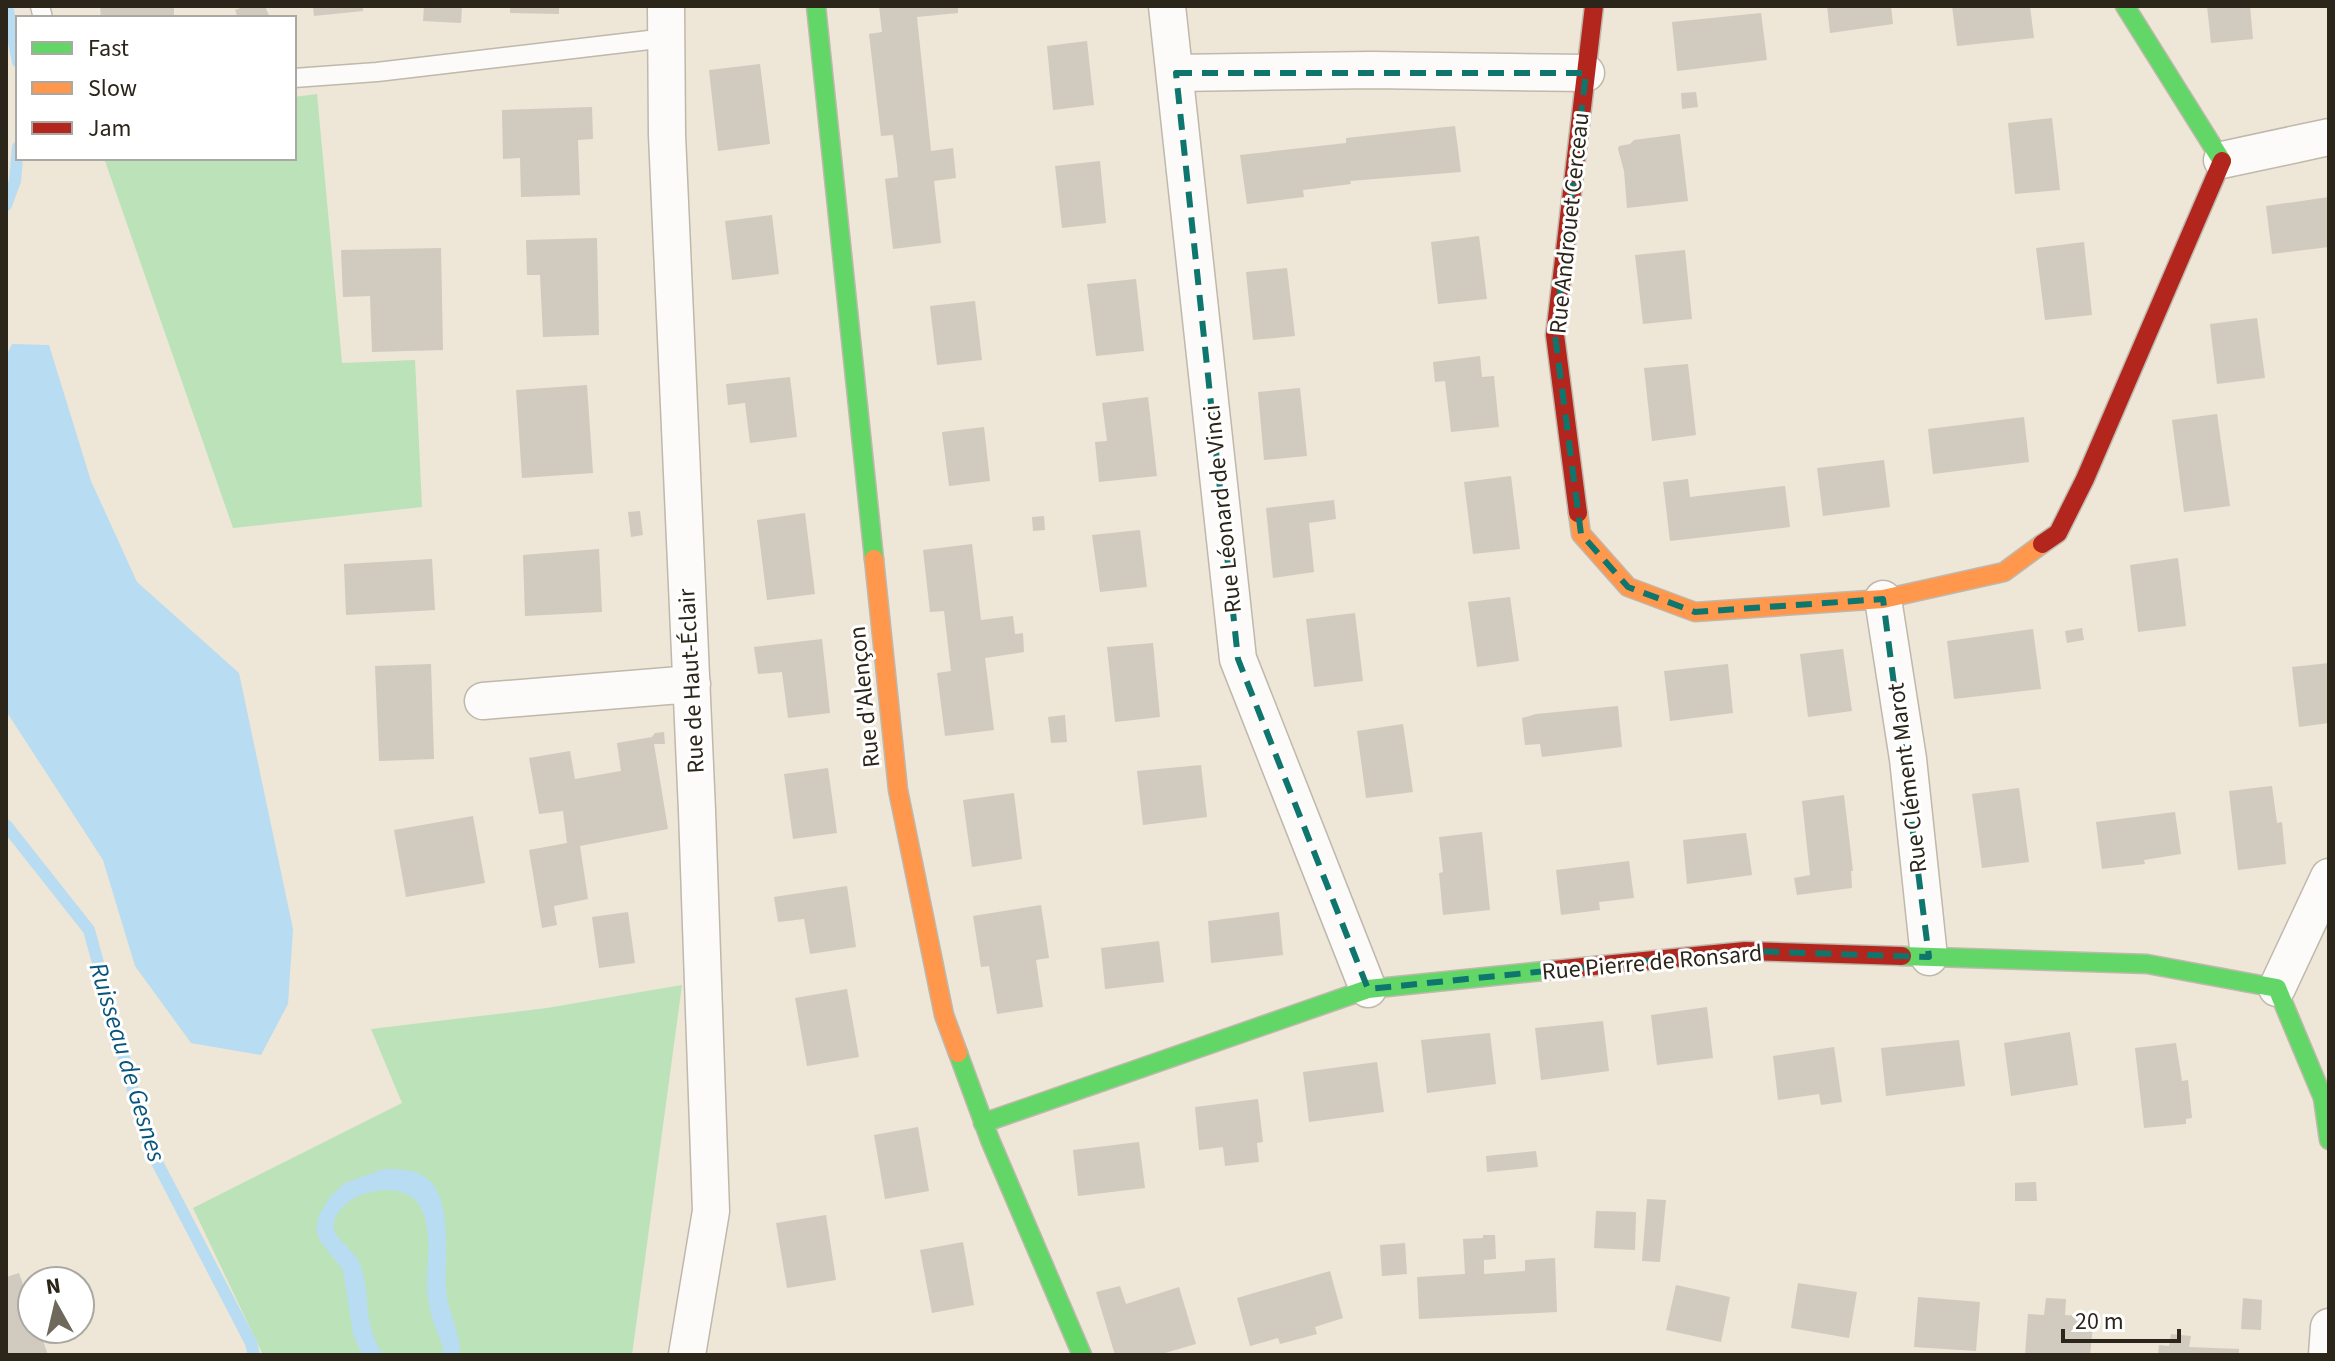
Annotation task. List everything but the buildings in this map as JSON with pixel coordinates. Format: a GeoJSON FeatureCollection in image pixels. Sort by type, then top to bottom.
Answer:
{"type":"FeatureCollection","features":[{"type":"Feature","properties":{"kind":"street","name":"Rue d'Alençon"},"geometry":{"type":"LineString","coordinates":[[816,6],[898,790],[944,1015],[983,1123],[1082,1355]]}},
{"type":"Feature","properties":{"kind":"street","name":"Rue Léonard de Vinci"},"geometry":{"type":"LineString","coordinates":[[1167,6],[1238,659],[1368,989]]}},
{"type":"Feature","properties":{"kind":"street","name":"Rue Androuet Cerceau"},"geometry":{"type":"LineString","coordinates":[[1594,6],[1555,335],[1581,534],[1628,587],[1695,612],[1883,599],[2004,572],[2058,533],[2085,479],[2222,160]]}},
{"type":"Feature","properties":{"kind":"street"},"geometry":{"type":"LineString","coordinates":[[2125,6],[2222,160],[2329,137]]}},
{"type":"Feature","properties":{"kind":"street","name":"Rue de Haut-Éclair"},"geometry":{"type":"LineString","coordinates":[[666,22],[667,135],[692,684],[711,1211],[687,1355]]}},
{"type":"Feature","properties":{"kind":"street"},"geometry":{"type":"LineString","coordinates":[[1176,73],[1371,70],[1586,73]]}},
{"type":"Feature","properties":{"kind":"street","name":"Rue Clément Marot"},"geometry":{"type":"LineString","coordinates":[[1883,599],[1908,759],[1929,957]]}},
{"type":"Feature","properties":{"kind":"street"},"geometry":{"type":"LineString","coordinates":[[483,701],[692,684]]}},
{"type":"Feature","properties":{"kind":"street"},"geometry":{"type":"LineString","coordinates":[[2329,877],[2277,988],[2323,1098],[2329,1140]]}},
{"type":"Feature","properties":{"kind":"street","name":"Rue Pierre de Ronsard"},"geometry":{"type":"LineString","coordinates":[[983,1123],[1368,989],[1745,951],[2147,964],[2277,988]]}},
{"type":"Feature","properties":{"kind":"street"},"geometry":{"type":"LineString","coordinates":[[2327,1355],[2329,1327]]}},
{"type":"Feature","properties":{"kind":"lane"},"geometry":{"type":"LineString","coordinates":[[296,78],[377,72],[666,22]]}},
{"type":"Feature","properties":{"kind":"highlighted area"},"geometry":{"type":"Polygon","coordinates":[[[1176,73],[1586,73],[1555,335],[1581,534],[1628,587],[1695,612],[1883,599],[1929,957],[1745,951],[1368,989],[1238,659],[1176,73]]]}},
{"type":"Feature","properties":{"kind":"green space"},"geometry":{"type":"Polygon","coordinates":[[[317,94],[342,363],[415,360],[422,507],[233,528],[105,160],[296,160],[296,97],[317,94]]]}},
{"type":"Feature","properties":{"kind":"green space"},"geometry":{"type":"Polygon","coordinates":[[[682,985],[632,1355],[263,1355],[193,1208],[402,1103],[371,1029],[547,1008],[682,985]]]}},
{"type":"Feature","properties":{"kind":"water"},"geometry":{"type":"Polygon","coordinates":[[[12,344],[49,345],[91,481],[137,582],[239,673],[293,929],[288,1004],[261,1055],[191,1043],[135,966],[103,860],[6,711],[6,356],[12,344]]]}},
{"type":"Feature","properties":{"kind":"water"},"geometry":{"type":"Polygon","coordinates":[[[384,1169],[420,1174],[434,1186],[440,1198],[446,1229],[447,1297],[460,1355],[441,1355],[444,1349],[428,1297],[427,1226],[420,1206],[412,1197],[401,1192],[374,1191],[361,1195],[340,1211],[334,1222],[337,1236],[356,1257],[361,1268],[372,1330],[384,1355],[362,1355],[353,1334],[343,1270],[320,1241],[316,1229],[319,1215],[330,1197],[345,1183],[384,1169]]]}},
{"type":"Feature","properties":{"kind":"waterway","name":"Ruisseau de Gesnes"},"geometry":{"type":"LineString","coordinates":[[7,6],[16,52]]}},
{"type":"Feature","properties":{"kind":"waterway","name":"Ruisseau de Gesnes"},"geometry":{"type":"LineString","coordinates":[[6,205],[15,181],[17,160]]}},
{"type":"Feature","properties":{"kind":"waterway","name":"Ruisseau de Gesnes"},"geometry":{"type":"LineString","coordinates":[[6,825],[89,930],[148,1145],[251,1343],[254,1355]]}},
{"type":"Feature","properties":{"kind":"traffic: fast"},"geometry":{"type":"LineString","coordinates":[[816,6],[874,559]]}},
{"type":"Feature","properties":{"kind":"traffic: fast"},"geometry":{"type":"LineString","coordinates":[[2125,6],[2222,161]]}},
{"type":"Feature","properties":{"kind":"traffic: fast"},"geometry":{"type":"LineString","coordinates":[[1902,956],[2147,964],[2277,988],[2323,1098],[2329,1140]]}},
{"type":"Feature","properties":{"kind":"traffic: fast"},"geometry":{"type":"LineString","coordinates":[[983,1123],[1368,989],[1553,970]]}},
{"type":"Feature","properties":{"kind":"traffic: fast"},"geometry":{"type":"LineString","coordinates":[[958,1053],[990,1140],[1082,1355]]}},
{"type":"Feature","properties":{"kind":"traffic: slow"},"geometry":{"type":"LineString","coordinates":[[1578,513],[1581,534],[1628,587],[1695,612],[1883,599],[2004,572],[2042,544]]}},
{"type":"Feature","properties":{"kind":"traffic: slow"},"geometry":{"type":"LineString","coordinates":[[874,559],[898,790],[944,1015],[958,1053]]}},
{"type":"Feature","properties":{"kind":"traffic: jam"},"geometry":{"type":"LineString","coordinates":[[1578,513],[1555,335],[1594,6]]}},
{"type":"Feature","properties":{"kind":"traffic: jam"},"geometry":{"type":"LineString","coordinates":[[2042,544],[2058,533],[2085,479],[2222,161]]}},
{"type":"Feature","properties":{"kind":"traffic: jam"},"geometry":{"type":"LineString","coordinates":[[1553,970],[1745,951],[1902,956]]}}]}
